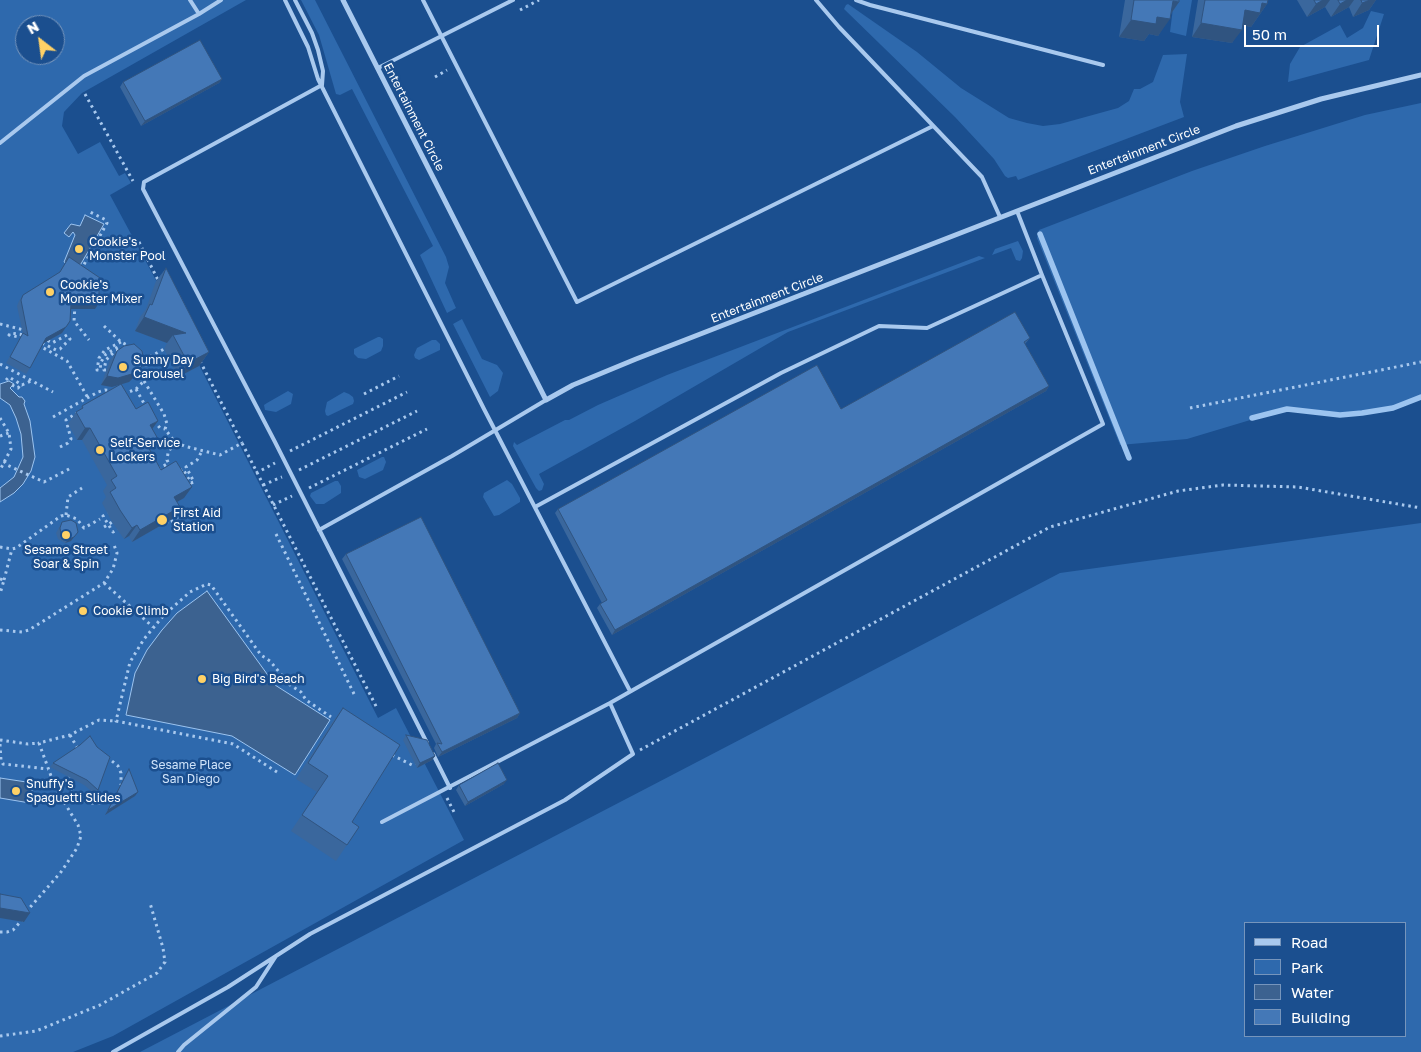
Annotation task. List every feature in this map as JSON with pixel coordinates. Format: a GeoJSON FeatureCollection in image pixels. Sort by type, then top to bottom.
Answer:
{"type":"FeatureCollection","features":[{"type":"Feature","properties":{"kind":"street","name":"Entertainment Circle"},"geometry":{"type":"LineString","coordinates":[[344,0],[546,400],[573,385],[619,366],[1236,126],[1321,99],[1421,75]]}},
{"type":"Feature","properties":{"kind":"lane"},"geometry":{"type":"LineString","coordinates":[[190,0],[199,14]]}},
{"type":"Feature","properties":{"kind":"lane"},"geometry":{"type":"LineString","coordinates":[[0,143],[84,76],[199,14],[221,0]]}},
{"type":"Feature","properties":{"kind":"lane"},"geometry":{"type":"LineString","coordinates":[[285,0],[306,42],[322,85],[495,429],[630,691]]}},
{"type":"Feature","properties":{"kind":"lane"},"geometry":{"type":"LineString","coordinates":[[295,0],[312,33],[318,50],[323,71],[322,85]]}},
{"type":"Feature","properties":{"kind":"lane"},"geometry":{"type":"LineString","coordinates":[[423,0],[577,302],[933,126]]}},
{"type":"Feature","properties":{"kind":"lane"},"geometry":{"type":"LineString","coordinates":[[378,68],[513,0]]}},
{"type":"Feature","properties":{"kind":"lane"},"geometry":{"type":"LineString","coordinates":[[816,0],[839,27],[982,177],[1000,217]]}},
{"type":"Feature","properties":{"kind":"lane"},"geometry":{"type":"LineString","coordinates":[[856,0],[870,6],[1103,65]]}},
{"type":"Feature","properties":{"kind":"lane"},"geometry":{"type":"LineString","coordinates":[[322,85],[144,182],[143,188],[450,788]]}},
{"type":"Feature","properties":{"kind":"lane"},"geometry":{"type":"LineString","coordinates":[[382,822],[610,703],[1102,424],[1017,211]]}},
{"type":"Feature","properties":{"kind":"lane"},"geometry":{"type":"LineString","coordinates":[[535,507],[781,372],[879,326],[927,328],[1042,275]]}},
{"type":"Feature","properties":{"kind":"lane"},"geometry":{"type":"LineString","coordinates":[[319,530],[452,456],[546,400]]}},
{"type":"Feature","properties":{"kind":"lane"},"geometry":{"type":"LineString","coordinates":[[112,1052],[228,987],[310,934],[565,800],[633,754],[610,703]]}},
{"type":"Feature","properties":{"kind":"lane"},"geometry":{"type":"LineString","coordinates":[[178,1052],[256,986],[278,954]]}},
{"type":"Feature","properties":{"kind":"path"},"geometry":{"type":"LineString","coordinates":[[435,77],[448,70]]}},
{"type":"Feature","properties":{"kind":"path"},"geometry":{"type":"LineString","coordinates":[[85,94],[136,186]]}},
{"type":"Feature","properties":{"kind":"path"},"geometry":{"type":"LineString","coordinates":[[79,275],[107,223],[106,220],[90,212]]}},
{"type":"Feature","properties":{"kind":"path"},"geometry":{"type":"LineString","coordinates":[[139,242],[162,286]]}},
{"type":"Feature","properties":{"kind":"path"},"geometry":{"type":"LineString","coordinates":[[76,301],[74,321],[90,340]]}},
{"type":"Feature","properties":{"kind":"path"},"geometry":{"type":"LineString","coordinates":[[0,324],[30,331]]}},
{"type":"Feature","properties":{"kind":"path"},"geometry":{"type":"LineString","coordinates":[[104,326],[121,342],[132,347]]}},
{"type":"Feature","properties":{"kind":"path"},"geometry":{"type":"LineString","coordinates":[[11,333],[29,338],[9,334],[11,333]]}},
{"type":"Feature","properties":{"kind":"path"},"geometry":{"type":"LineString","coordinates":[[38,335],[52,343],[66,335],[70,339],[60,349],[56,350],[36,342],[68,361],[88,398]]}},
{"type":"Feature","properties":{"kind":"path"},"geometry":{"type":"LineString","coordinates":[[106,370],[104,370],[108,358],[112,353],[119,350],[118,347],[106,354],[101,362],[100,370],[97,370],[99,358],[105,350],[121,342]]}},
{"type":"Feature","properties":{"kind":"path"},"geometry":{"type":"LineString","coordinates":[[144,360],[166,348]]}},
{"type":"Feature","properties":{"kind":"path"},"geometry":{"type":"LineString","coordinates":[[53,417],[83,403],[88,398],[102,391],[124,394],[136,390],[144,381],[146,374],[144,360],[139,351]]}},
{"type":"Feature","properties":{"kind":"path"},"geometry":{"type":"LineString","coordinates":[[197,356],[377,708]]}},
{"type":"Feature","properties":{"kind":"path"},"geometry":{"type":"LineString","coordinates":[[1190,408],[1421,362]]}},
{"type":"Feature","properties":{"kind":"path"},"geometry":{"type":"LineString","coordinates":[[0,364],[53,392]]}},
{"type":"Feature","properties":{"kind":"path"},"geometry":{"type":"LineString","coordinates":[[364,394],[399,376]]}},
{"type":"Feature","properties":{"kind":"path"},"geometry":{"type":"LineString","coordinates":[[6,380],[10,377],[21,384]]}},
{"type":"Feature","properties":{"kind":"path"},"geometry":{"type":"LineString","coordinates":[[12,385],[18,388],[21,384],[32,380]]}},
{"type":"Feature","properties":{"kind":"path"},"geometry":{"type":"LineString","coordinates":[[144,381],[164,414],[167,424],[165,429]]}},
{"type":"Feature","properties":{"kind":"path"},"geometry":{"type":"LineString","coordinates":[[136,390],[148,411]]}},
{"type":"Feature","properties":{"kind":"path"},"geometry":{"type":"LineString","coordinates":[[290,451],[408,392]]}},
{"type":"Feature","properties":{"kind":"path"},"geometry":{"type":"LineString","coordinates":[[299,470],[417,411]]}},
{"type":"Feature","properties":{"kind":"path"},"geometry":{"type":"LineString","coordinates":[[60,447],[71,439],[66,420],[77,412]]}},
{"type":"Feature","properties":{"kind":"path"},"geometry":{"type":"LineString","coordinates":[[151,416],[160,428],[165,429],[171,438],[179,444],[202,451],[220,455],[242,443]]}},
{"type":"Feature","properties":{"kind":"path"},"geometry":{"type":"LineString","coordinates":[[0,418],[8,433],[11,449],[0,470]]}},
{"type":"Feature","properties":{"kind":"path"},"geometry":{"type":"LineString","coordinates":[[308,489],[427,429]]}},
{"type":"Feature","properties":{"kind":"path"},"geometry":{"type":"LineString","coordinates":[[0,436],[8,433]]}},
{"type":"Feature","properties":{"kind":"path"},"geometry":{"type":"LineString","coordinates":[[172,470],[167,460],[168,453],[179,444]]}},
{"type":"Feature","properties":{"kind":"path"},"geometry":{"type":"LineString","coordinates":[[189,486],[180,471],[183,469],[191,483],[194,482],[186,467],[198,460],[202,451]]}},
{"type":"Feature","properties":{"kind":"path"},"geometry":{"type":"LineString","coordinates":[[4,461],[7,465],[40,481],[47,482],[71,468]]}},
{"type":"Feature","properties":{"kind":"path"},"geometry":{"type":"LineString","coordinates":[[155,471],[169,463]]}},
{"type":"Feature","properties":{"kind":"path"},"geometry":{"type":"LineString","coordinates":[[633,754],[1050,528],[1178,490],[1223,485],[1298,487],[1421,508]]}},
{"type":"Feature","properties":{"kind":"path"},"geometry":{"type":"LineString","coordinates":[[66,515],[68,497],[82,488]]}},
{"type":"Feature","properties":{"kind":"path"},"geometry":{"type":"LineString","coordinates":[[107,504],[111,511],[103,516],[113,532],[120,528],[125,535]]}},
{"type":"Feature","properties":{"kind":"path"},"geometry":{"type":"LineString","coordinates":[[170,506],[183,529]]}},
{"type":"Feature","properties":{"kind":"path"},"geometry":{"type":"LineString","coordinates":[[0,594],[2,579],[12,549],[49,526],[56,518],[66,515],[77,519],[84,528],[100,519]]}},
{"type":"Feature","properties":{"kind":"path"},"geometry":{"type":"LineString","coordinates":[[104,526],[118,518]]}},
{"type":"Feature","properties":{"kind":"path"},"geometry":{"type":"LineString","coordinates":[[166,522],[168,524],[177,518]]}},
{"type":"Feature","properties":{"kind":"path"},"geometry":{"type":"LineString","coordinates":[[276,534],[355,696]]}},
{"type":"Feature","properties":{"kind":"path"},"geometry":{"type":"LineString","coordinates":[[0,630],[22,632],[29,630],[104,583],[113,569],[117,553],[114,545]]}},
{"type":"Feature","properties":{"kind":"path"},"geometry":{"type":"LineString","coordinates":[[0,547],[12,549]]}},
{"type":"Feature","properties":{"kind":"path"},"geometry":{"type":"LineString","coordinates":[[104,583],[153,627]]}},
{"type":"Feature","properties":{"kind":"path"},"geometry":{"type":"LineString","coordinates":[[116,721],[130,662],[153,627],[176,603],[190,592],[206,584],[211,585],[261,655],[270,661],[290,685],[301,692],[306,700],[331,716]]}},
{"type":"Feature","properties":{"kind":"path"},"geometry":{"type":"LineString","coordinates":[[48,769],[3,764],[0,742],[39,743],[70,735],[99,720],[116,721],[233,744],[277,772]]}},
{"type":"Feature","properties":{"kind":"path"},"geometry":{"type":"LineString","coordinates":[[70,735],[82,756]]}},
{"type":"Feature","properties":{"kind":"path"},"geometry":{"type":"LineString","coordinates":[[0,932],[14,930],[19,925],[25,914],[61,872],[81,836],[78,825],[55,787],[39,743]]}},
{"type":"Feature","properties":{"kind":"path"},"geometry":{"type":"LineString","coordinates":[[71,771],[71,785],[73,791],[80,798],[88,803],[95,804],[104,803],[111,799],[121,786],[121,773],[114,762],[99,754]]}},
{"type":"Feature","properties":{"kind":"path"},"geometry":{"type":"LineString","coordinates":[[392,755],[412,765],[433,754]]}},
{"type":"Feature","properties":{"kind":"path"},"geometry":{"type":"LineString","coordinates":[[0,1036],[36,1031],[100,1005],[157,973],[165,962],[163,948],[150,903]]}},
{"type":"Feature","properties":{"kind":"green space","name":"Sesame Place San Diego"},"geometry":{"type":"Polygon","coordinates":[[[0,0],[246,0],[82,93],[64,112],[62,126],[78,154],[100,142],[119,176],[125,173],[131,183],[110,195],[158,284],[378,718],[396,708],[464,840],[113,1036],[73,1052],[0,1052],[0,0]]]}},
{"type":"Feature","properties":{"kind":"green space"},"geometry":{"type":"Polygon","coordinates":[[[301,0],[315,0],[446,257],[449,267],[445,283],[456,308],[447,313],[420,255],[433,246],[352,89],[340,95],[336,94],[319,35],[301,0]]]}},
{"type":"Feature","properties":{"kind":"green space"},"geometry":{"type":"Polygon","coordinates":[[[1174,0],[1192,0],[1186,36],[1170,32],[1174,0]]]}},
{"type":"Feature","properties":{"kind":"green space"},"geometry":{"type":"Polygon","coordinates":[[[848,4],[917,52],[961,88],[1009,118],[1043,126],[1060,124],[1118,108],[1129,101],[1134,89],[1140,89],[1153,82],[1163,55],[1187,54],[1180,102],[1184,117],[1018,180],[1016,176],[1008,178],[994,159],[955,117],[844,9],[848,4]]]}},
{"type":"Feature","properties":{"kind":"green space"},"geometry":{"type":"Polygon","coordinates":[[[1371,11],[1384,14],[1369,60],[1288,82],[1290,64],[1300,47],[1340,25],[1347,38],[1363,28],[1371,11]]]}},
{"type":"Feature","properties":{"kind":"green space"},"geometry":{"type":"Polygon","coordinates":[[[1421,103],[1421,397],[1393,408],[1340,415],[1287,409],[1187,439],[1120,445],[1037,238],[1039,230],[1192,171],[1265,146],[1365,115],[1421,103]]]}},
{"type":"Feature","properties":{"kind":"green space"},"geometry":{"type":"Polygon","coordinates":[[[1018,241],[1023,251],[1020,261],[1016,260],[1011,248],[992,255],[995,249],[1018,241]]]}},
{"type":"Feature","properties":{"kind":"green space"},"geometry":{"type":"Polygon","coordinates":[[[979,256],[985,258],[788,332],[635,421],[539,474],[544,484],[542,490],[539,491],[536,488],[513,446],[514,442],[517,445],[565,420],[569,420],[598,405],[667,375],[979,256]]]}},
{"type":"Feature","properties":{"kind":"green space"},"geometry":{"type":"Polygon","coordinates":[[[462,319],[482,359],[497,365],[503,373],[498,391],[490,397],[453,324],[462,319]]]}},
{"type":"Feature","properties":{"kind":"green space"},"geometry":{"type":"Polygon","coordinates":[[[378,337],[383,339],[381,351],[366,359],[358,358],[354,354],[354,349],[378,337]]]}},
{"type":"Feature","properties":{"kind":"green space"},"geometry":{"type":"Polygon","coordinates":[[[432,340],[436,340],[440,344],[440,350],[419,360],[415,358],[414,355],[417,348],[432,340]]]}},
{"type":"Feature","properties":{"kind":"green space"},"geometry":{"type":"Polygon","coordinates":[[[288,391],[293,394],[291,404],[276,412],[265,410],[264,405],[288,391]]]}},
{"type":"Feature","properties":{"kind":"green space"},"geometry":{"type":"Polygon","coordinates":[[[344,392],[353,397],[353,404],[328,416],[326,415],[327,402],[344,392]]]}},
{"type":"Feature","properties":{"kind":"green space"},"geometry":{"type":"Polygon","coordinates":[[[384,457],[386,462],[383,470],[365,479],[359,477],[357,470],[384,457]]]}},
{"type":"Feature","properties":{"kind":"green space"},"geometry":{"type":"Polygon","coordinates":[[[507,480],[512,484],[520,498],[520,502],[494,516],[483,497],[484,493],[507,480]]]}},
{"type":"Feature","properties":{"kind":"green space"},"geometry":{"type":"Polygon","coordinates":[[[338,481],[341,486],[341,493],[324,504],[316,504],[310,496],[311,493],[338,481]]]}},
{"type":"Feature","properties":{"kind":"green space"},"geometry":{"type":"Polygon","coordinates":[[[1421,523],[1421,1052],[140,1052],[1060,573],[1421,523]]]}},
{"type":"Feature","properties":{"kind":"water","name":"Cookie's Monster Pool"},"geometry":{"type":"Polygon","coordinates":[[[85,215],[104,224],[78,269],[57,279],[66,263],[64,262],[75,235],[73,232],[69,237],[64,233],[71,224],[80,226],[85,215]]]}},
{"type":"Feature","properties":{"kind":"water"},"geometry":{"type":"Polygon","coordinates":[[[9,381],[14,384],[10,388],[25,401],[24,404],[30,421],[35,457],[31,471],[23,484],[14,493],[0,502],[0,488],[14,477],[23,457],[21,434],[16,418],[10,405],[0,398],[0,384],[9,381]]]}},
{"type":"Feature","properties":{"kind":"water","name":"Big Bird's Beach"},"geometry":{"type":"Polygon","coordinates":[[[207,591],[275,685],[330,720],[295,775],[232,736],[126,715],[135,673],[147,650],[177,613],[207,591]]]}},
{"type":"Feature","properties":{"kind":"water","name":"Snuffy's Spaguetti Slides"},"geometry":{"type":"Polygon","coordinates":[[[0,778],[33,783],[30,803],[0,798],[0,778]]]}},
{"type":"Feature","properties":{"kind":"building"},"geometry":{"type":"Polygon","coordinates":[[[1134,0],[1179,0],[1179,2],[1173,1],[1170,19],[1157,17],[1156,24],[1131,20],[1134,0]]]}},
{"type":"Feature","properties":{"kind":"building"},"geometry":{"type":"Polygon","coordinates":[[[1205,0],[1268,0],[1267,4],[1262,3],[1260,13],[1245,10],[1242,30],[1201,23],[1205,0]]]}},
{"type":"Feature","properties":{"kind":"building"},"geometry":{"type":"Polygon","coordinates":[[[1314,0],[1323,0],[1316,4],[1314,0]]]}},
{"type":"Feature","properties":{"kind":"building"},"geometry":{"type":"Polygon","coordinates":[[[1338,0],[1347,0],[1340,4],[1338,0]]]}},
{"type":"Feature","properties":{"kind":"building"},"geometry":{"type":"Polygon","coordinates":[[[200,40],[222,79],[145,121],[123,82],[200,40]]]}},
{"type":"Feature","properties":{"kind":"building"},"geometry":{"type":"Polygon","coordinates":[[[69,257],[103,280],[99,287],[99,303],[71,303],[70,321],[66,327],[46,338],[30,368],[10,357],[23,333],[28,336],[21,300],[23,295],[60,272],[69,257]]]}},
{"type":"Feature","properties":{"kind":"building"},"geometry":{"type":"Polygon","coordinates":[[[166,268],[209,352],[188,363],[173,335],[186,333],[144,317],[150,304],[152,305],[166,268]]]}},
{"type":"Feature","properties":{"kind":"building"},"geometry":{"type":"Polygon","coordinates":[[[1015,312],[1030,338],[1024,342],[1049,386],[615,630],[600,604],[607,600],[558,509],[817,365],[841,409],[1015,312]]]}},
{"type":"Feature","properties":{"kind":"building","name":"Sunny Day Carousel"},"geometry":{"type":"Polygon","coordinates":[[[134,344],[142,351],[142,366],[135,373],[118,378],[107,376],[117,351],[124,346],[134,344]]]}},
{"type":"Feature","properties":{"kind":"building"},"geometry":{"type":"Polygon","coordinates":[[[121,384],[136,409],[148,402],[158,421],[150,425],[158,439],[147,445],[161,470],[176,461],[192,487],[174,497],[180,507],[140,530],[137,525],[132,528],[110,492],[116,488],[111,480],[117,476],[90,428],[85,428],[76,412],[83,408],[82,406],[121,384]]]}},
{"type":"Feature","properties":{"kind":"building"},"geometry":{"type":"Polygon","coordinates":[[[421,517],[520,713],[442,752],[437,743],[442,744],[346,554],[421,517]]]}},
{"type":"Feature","properties":{"kind":"building"},"geometry":{"type":"Polygon","coordinates":[[[71,520],[76,523],[78,532],[69,539],[61,534],[60,528],[62,522],[71,520]]]}},
{"type":"Feature","properties":{"kind":"building"},"geometry":{"type":"Polygon","coordinates":[[[343,708],[400,745],[352,822],[359,827],[347,845],[302,815],[328,776],[308,763],[343,708]]]}},
{"type":"Feature","properties":{"kind":"building"},"geometry":{"type":"Polygon","coordinates":[[[406,735],[427,740],[435,756],[420,763],[406,735]]]}},
{"type":"Feature","properties":{"kind":"building"},"geometry":{"type":"Polygon","coordinates":[[[90,736],[97,747],[110,757],[98,790],[87,780],[53,763],[90,736]]]}},
{"type":"Feature","properties":{"kind":"building"},"geometry":{"type":"Polygon","coordinates":[[[498,763],[507,780],[468,802],[459,785],[498,763]]]}},
{"type":"Feature","properties":{"kind":"building"},"geometry":{"type":"Polygon","coordinates":[[[129,769],[138,792],[108,810],[129,769]]]}},
{"type":"Feature","properties":{"kind":"building"},"geometry":{"type":"Polygon","coordinates":[[[0,894],[21,898],[30,913],[0,908],[0,894]]]}},
{"type":"Feature","properties":{"kind":"waterway"},"geometry":{"type":"LineString","coordinates":[[1040,234],[1129,458]]}},
{"type":"Feature","properties":{"kind":"waterway"},"geometry":{"type":"LineString","coordinates":[[1252,418],[1287,409],[1340,415],[1362,413],[1393,408],[1421,397]]}},
{"type":"Feature","properties":{"kind":"place","name":"Cookie's Monster Pool"},"geometry":{"type":"Point","coordinates":[79,249]}},
{"type":"Feature","properties":{"kind":"place","name":"Cookie's Monster Mixer"},"geometry":{"type":"Point","coordinates":[50,292]}},
{"type":"Feature","properties":{"kind":"place","name":"Sunny Day Carousel"},"geometry":{"type":"Point","coordinates":[123,367]}},
{"type":"Feature","properties":{"kind":"place","name":"Self-Service Lockers"},"geometry":{"type":"Point","coordinates":[100,450]}},
{"type":"Feature","properties":{"kind":"place","name":"First Aid Station"},"geometry":{"type":"Point","coordinates":[162,520]}},
{"type":"Feature","properties":{"kind":"place","name":"Sesame Street Soar & Spin"},"geometry":{"type":"Point","coordinates":[66,535]}},
{"type":"Feature","properties":{"kind":"place","name":"Cookie Climb"},"geometry":{"type":"Point","coordinates":[83,611]}},
{"type":"Feature","properties":{"kind":"place","name":"Big Bird's Beach"},"geometry":{"type":"Point","coordinates":[202,679]}},
{"type":"Feature","properties":{"kind":"place","name":"Snuffy's Spaguetti Slides"},"geometry":{"type":"Point","coordinates":[16,791]}}]}
